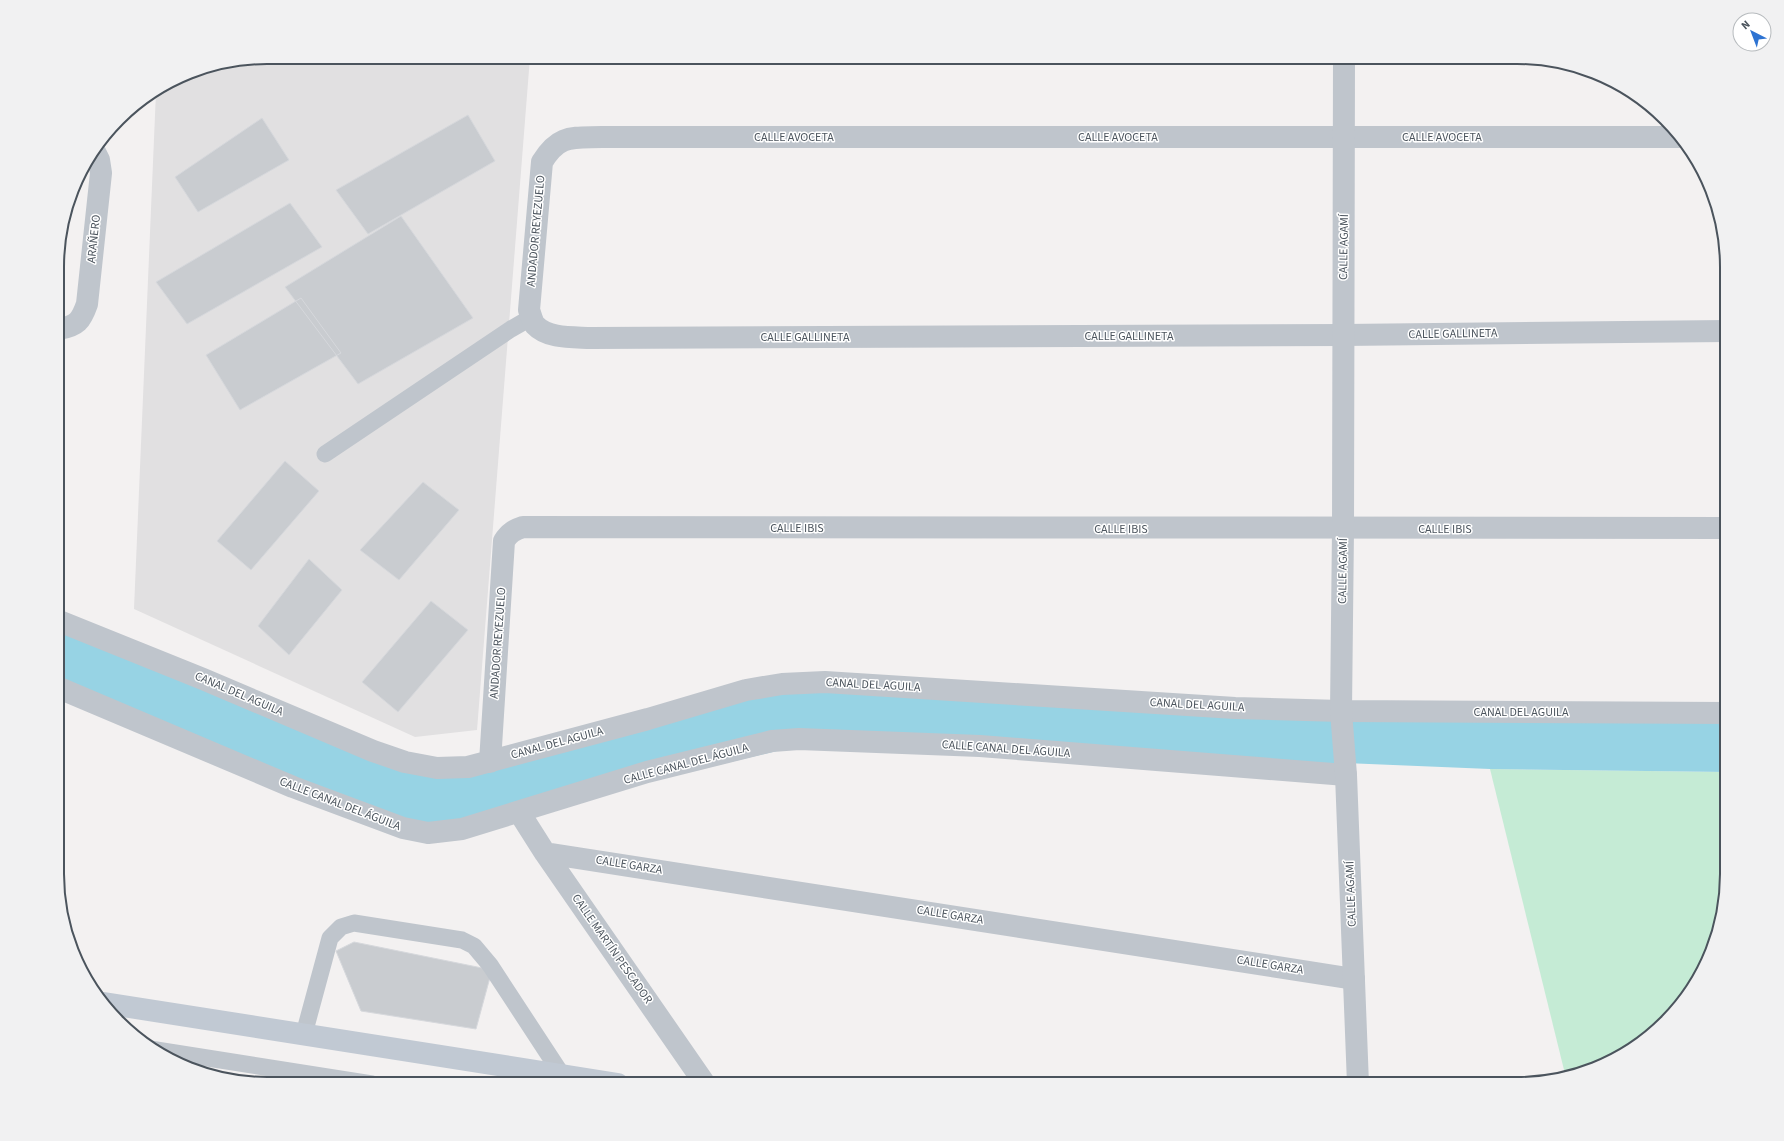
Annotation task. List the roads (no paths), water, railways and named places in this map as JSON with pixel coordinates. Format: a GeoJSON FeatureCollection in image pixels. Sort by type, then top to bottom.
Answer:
{"type":"FeatureCollection","features":[{"type":"Feature","properties":{"kind":"main road"},"geometry":{"type":"LineString","coordinates":[[111,1004],[574,1077]]}},
{"type":"Feature","properties":{"kind":"street","name":"CALLE AGAMÍ"},"geometry":{"type":"LineString","coordinates":[[1344,64],[1342,719],[1358,1077]]}},
{"type":"Feature","properties":{"kind":"street","name":"CALLE AVOCETA"},"geometry":{"type":"LineString","coordinates":[[557,143],[571,138],[602,137],[1673,137]]}},
{"type":"Feature","properties":{"kind":"street","name":"ANDADOR REYEZUELO"},"geometry":{"type":"LineString","coordinates":[[533,320],[529,310],[542,162],[557,143]]}},
{"type":"Feature","properties":{"kind":"street","name":"ARAÑERO"},"geometry":{"type":"LineString","coordinates":[[64,328],[72,327],[83,317],[87,304],[101,173],[97,156]]}},
{"type":"Feature","properties":{"kind":"street","name":"CALLE GALLINETA"},"geometry":{"type":"LineString","coordinates":[[533,320],[546,333],[591,338],[1343,335],[1720,331]]}},
{"type":"Feature","properties":{"kind":"street","name":"CALLE IBIS"},"geometry":{"type":"LineString","coordinates":[[516,530],[523,527],[1343,529],[1720,528]]}},
{"type":"Feature","properties":{"kind":"street","name":"ANDADOR REYEZUELO"},"geometry":{"type":"LineString","coordinates":[[490,762],[504,541],[509,534],[516,530]]}},
{"type":"Feature","properties":{"kind":"street","name":"CANAL DEL AGUILA"},"geometry":{"type":"LineString","coordinates":[[64,623],[203,679],[373,751],[405,762],[437,768],[468,768],[648,719],[746,690],[782,684],[825,682],[1235,708],[1342,719],[1720,713]]}},
{"type":"Feature","properties":{"kind":"street","name":"CALLE CANAL DEL ÁGUILA"},"geometry":{"type":"LineString","coordinates":[[64,690],[293,787],[403,828],[428,833],[455,830],[519,812],[646,772],[772,741],[799,739],[980,746],[1345,769]]}},
{"type":"Feature","properties":{"kind":"street","name":"CALLE MARTÍN PESCADOR"},"geometry":{"type":"LineString","coordinates":[[519,812],[545,852],[701,1077]]}},
{"type":"Feature","properties":{"kind":"street","name":"CALLE GARZA"},"geometry":{"type":"LineString","coordinates":[[545,852],[1354,979]]}},
{"type":"Feature","properties":{"kind":"lane"},"geometry":{"type":"LineString","coordinates":[[325,454],[511,328],[533,320]]}},
{"type":"Feature","properties":{"kind":"lane"},"geometry":{"type":"LineString","coordinates":[[304,1034],[330,938],[341,927],[354,923],[462,940],[474,946],[490,965],[562,1075]]}},
{"type":"Feature","properties":{"kind":"lane"},"geometry":{"type":"LineString","coordinates":[[169,1052],[328,1077]]}},
{"type":"Feature","properties":{"kind":"water"},"geometry":{"type":"Polygon","coordinates":[[[64,623],[437,768],[746,690],[1121,701],[1720,713],[1720,772],[1490,769],[1345,763],[1214,765],[828,739],[428,833],[64,687],[64,623]]]}}]}
